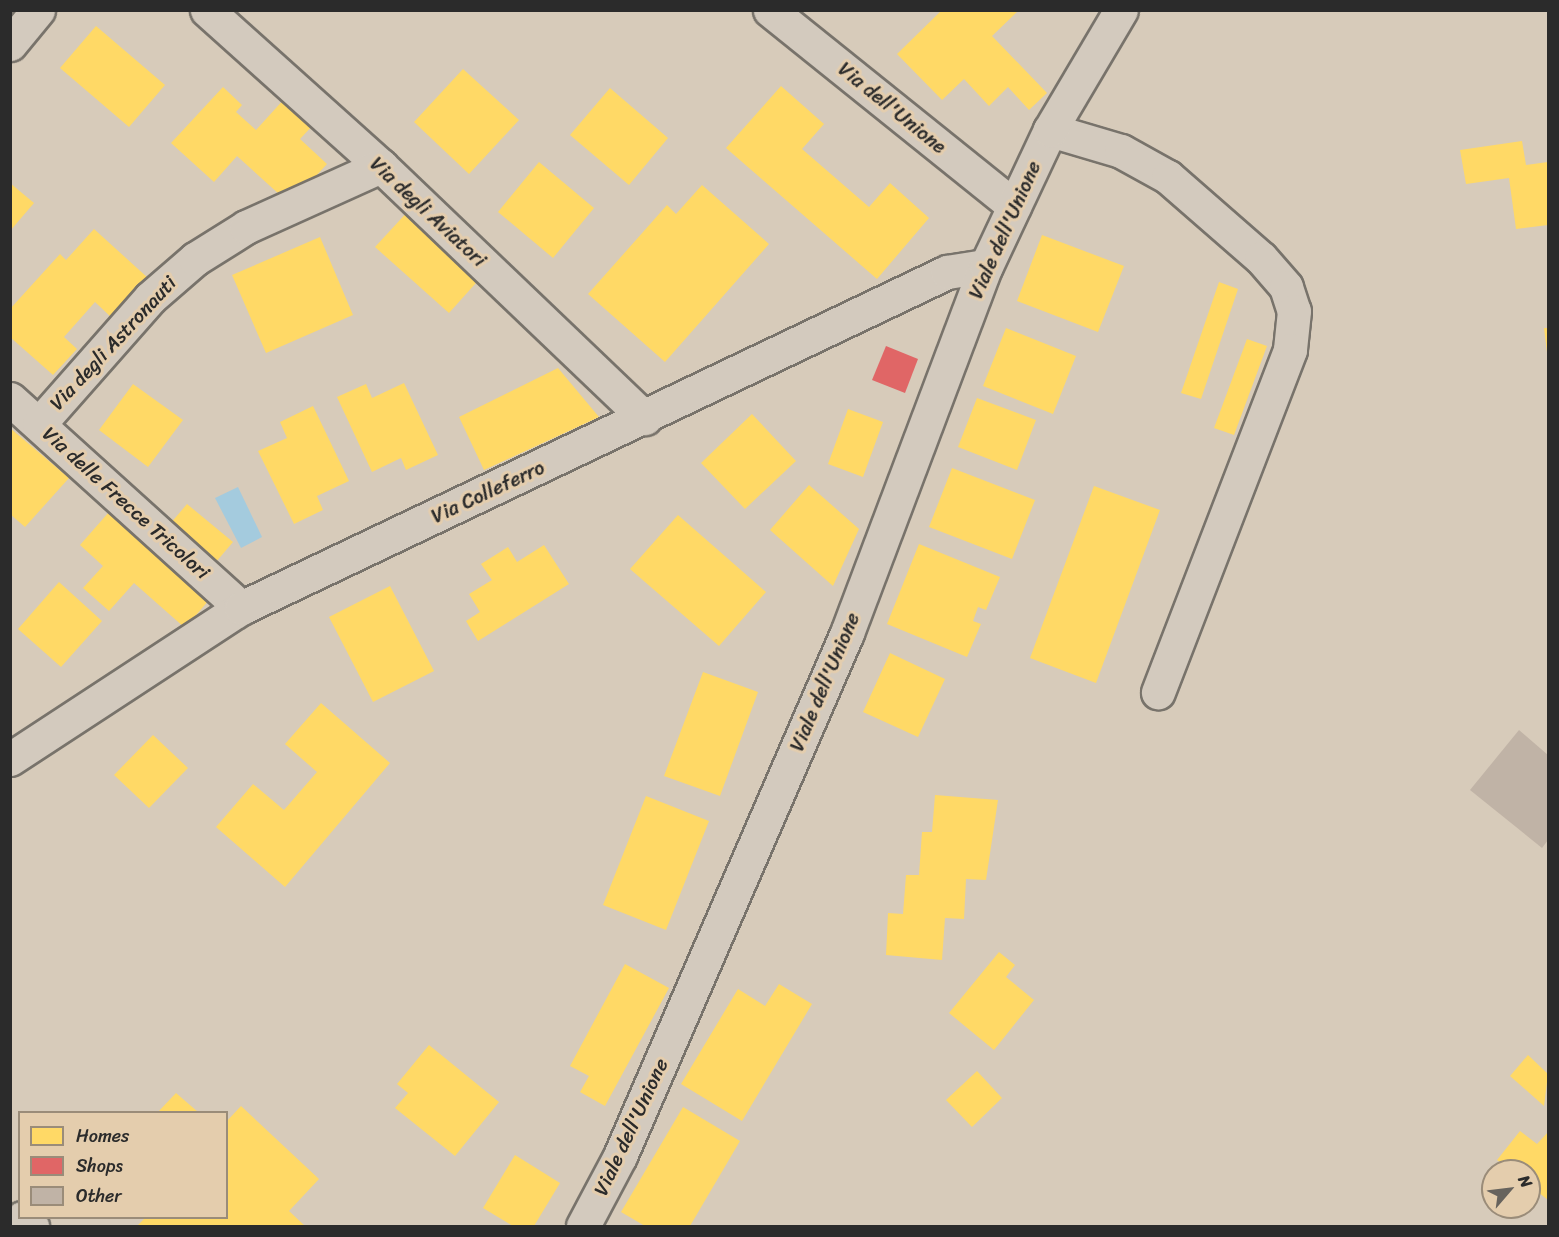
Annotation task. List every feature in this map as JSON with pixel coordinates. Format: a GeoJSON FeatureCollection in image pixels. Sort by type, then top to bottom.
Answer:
{"type":"FeatureCollection","features":[{"type":"Feature","properties":{"kind":"street"},"geometry":{"type":"LineString","coordinates":[[10,44],[38,10]]}},
{"type":"Feature","properties":{"kind":"street","name":"Via degli Aviatori"},"geometry":{"type":"LineString","coordinates":[[207,10],[381,166],[645,418]]}},
{"type":"Feature","properties":{"kind":"street","name":"Via dell'Unione"},"geometry":{"type":"LineString","coordinates":[[770,10],[1014,206]]}},
{"type":"Feature","properties":{"kind":"street","name":"Viale dell'Unione"},"geometry":{"type":"LineString","coordinates":[[583,1227],[620,1156],[847,633],[986,266],[1050,130],[1121,10]]}},
{"type":"Feature","properties":{"kind":"street"},"geometry":{"type":"LineString","coordinates":[[1050,130],[1121,152],[1168,177],[1261,258],[1286,287],[1294,311],[1290,350],[1158,692]]}},
{"type":"Feature","properties":{"kind":"street","name":"Via degli Astronauti"},"geometry":{"type":"LineString","coordinates":[[39,424],[150,298],[195,259],[246,227],[381,166]]}},
{"type":"Feature","properties":{"kind":"street","name":"Via Colleferro"},"geometry":{"type":"LineString","coordinates":[[10,759],[241,608],[645,418],[947,272],[986,266]]}},
{"type":"Feature","properties":{"kind":"street","name":"Via delle Frecce Tricolori"},"geometry":{"type":"LineString","coordinates":[[10,399],[241,608]]}},
{"type":"Feature","properties":{"kind":"water"},"geometry":{"type":"Polygon","coordinates":[[[238,487],[262,537],[241,548],[215,498],[238,487]]]}},
{"type":"Feature","properties":{"kind":"building: Homes"},"geometry":{"type":"Polygon","coordinates":[[[942,10],[1019,10],[992,36],[1047,93],[1029,110],[1008,87],[989,106],[964,79],[942,100],[897,54],[942,10]]]}},
{"type":"Feature","properties":{"kind":"building: Homes"},"geometry":{"type":"Polygon","coordinates":[[[96,26],[165,85],[129,127],[60,68],[96,26]]]}},
{"type":"Feature","properties":{"kind":"building: Homes"},"geometry":{"type":"Polygon","coordinates":[[[463,69],[519,120],[469,174],[414,122],[463,69]]]}},
{"type":"Feature","properties":{"kind":"building: Homes"},"geometry":{"type":"Polygon","coordinates":[[[781,86],[824,124],[802,149],[869,207],[890,183],[929,218],[877,279],[726,148],[781,86]]]}},
{"type":"Feature","properties":{"kind":"building: Homes"},"geometry":{"type":"Polygon","coordinates":[[[223,87],[242,105],[236,112],[256,130],[286,97],[315,123],[300,139],[327,164],[290,204],[237,156],[214,182],[171,143],[223,87]]]}},
{"type":"Feature","properties":{"kind":"building: Homes"},"geometry":{"type":"Polygon","coordinates":[[[610,88],[668,138],[629,185],[570,135],[610,88]]]}},
{"type":"Feature","properties":{"kind":"building: Homes"},"geometry":{"type":"Polygon","coordinates":[[[1522,141],[1526,165],[1548,162],[1548,225],[1516,229],[1509,178],[1466,184],[1460,150],[1522,141]]]}},
{"type":"Feature","properties":{"kind":"building: Homes"},"geometry":{"type":"Polygon","coordinates":[[[539,162],[594,208],[553,258],[498,212],[539,162]]]}},
{"type":"Feature","properties":{"kind":"building: Homes"},"geometry":{"type":"Polygon","coordinates":[[[10,183],[34,203],[10,231],[10,183]]]}},
{"type":"Feature","properties":{"kind":"building: Homes"},"geometry":{"type":"Polygon","coordinates":[[[702,185],[769,244],[665,362],[588,294],[667,205],[676,214],[702,185]]]}},
{"type":"Feature","properties":{"kind":"building: Homes"},"geometry":{"type":"Polygon","coordinates":[[[411,208],[484,274],[449,313],[375,247],[411,208]]]}},
{"type":"Feature","properties":{"kind":"building: Homes"},"geometry":{"type":"Polygon","coordinates":[[[94,229],[148,278],[112,318],[95,302],[64,337],[77,349],[53,375],[10,337],[10,309],[60,254],[66,260],[94,229]]]}},
{"type":"Feature","properties":{"kind":"building: Homes"},"geometry":{"type":"Polygon","coordinates":[[[1042,235],[1124,266],[1098,332],[1017,301],[1042,235]]]}},
{"type":"Feature","properties":{"kind":"building: Homes"},"geometry":{"type":"Polygon","coordinates":[[[320,237],[353,315],[266,353],[232,275],[320,237]]]}},
{"type":"Feature","properties":{"kind":"building: Homes"},"geometry":{"type":"Polygon","coordinates":[[[1219,282],[1238,289],[1201,399],[1181,393],[1219,282]]]}},
{"type":"Feature","properties":{"kind":"building: Homes"},"geometry":{"type":"Polygon","coordinates":[[[1006,328],[1076,356],[1053,414],[983,386],[1006,328]]]}},
{"type":"Feature","properties":{"kind":"building: Homes"},"geometry":{"type":"Polygon","coordinates":[[[1544,328],[1548,328],[1548,352],[1547,352],[1544,328]]]}},
{"type":"Feature","properties":{"kind":"building: Homes"},"geometry":{"type":"Polygon","coordinates":[[[1247,339],[1267,346],[1234,435],[1214,428],[1247,339]]]}},
{"type":"Feature","properties":{"kind":"building: Homes"},"geometry":{"type":"Polygon","coordinates":[[[558,368],[599,417],[484,470],[459,417],[558,368]]]}},
{"type":"Feature","properties":{"kind":"building: Homes"},"geometry":{"type":"Polygon","coordinates":[[[404,383],[438,455],[406,470],[401,458],[372,472],[337,397],[366,384],[372,398],[404,383]]]}},
{"type":"Feature","properties":{"kind":"building: Homes"},"geometry":{"type":"Polygon","coordinates":[[[133,384],[183,420],[148,467],[99,430],[133,384]]]}},
{"type":"Feature","properties":{"kind":"building: Homes"},"geometry":{"type":"Polygon","coordinates":[[[977,398],[1036,420],[1017,470],[958,447],[977,398]]]}},
{"type":"Feature","properties":{"kind":"building: Homes"},"geometry":{"type":"Polygon","coordinates":[[[313,406],[349,481],[317,496],[323,510],[294,524],[258,451],[287,438],[280,422],[313,406]]]}},
{"type":"Feature","properties":{"kind":"building: Homes"},"geometry":{"type":"Polygon","coordinates":[[[848,409],[883,422],[863,477],[828,464],[848,409]]]}},
{"type":"Feature","properties":{"kind":"building: Homes"},"geometry":{"type":"Polygon","coordinates":[[[752,414],[796,461],[745,509],[701,463],[752,414]]]}},
{"type":"Feature","properties":{"kind":"building: Homes"},"geometry":{"type":"Polygon","coordinates":[[[10,428],[69,478],[25,527],[10,514],[10,428]]]}},
{"type":"Feature","properties":{"kind":"building: Homes"},"geometry":{"type":"Polygon","coordinates":[[[952,468],[1035,500],[1012,559],[929,527],[952,468]]]}},
{"type":"Feature","properties":{"kind":"building: Homes"},"geometry":{"type":"Polygon","coordinates":[[[809,485],[859,529],[833,586],[770,530],[809,485]]]}},
{"type":"Feature","properties":{"kind":"building: Homes"},"geometry":{"type":"Polygon","coordinates":[[[1094,486],[1160,510],[1096,683],[1030,658],[1094,486]]]}},
{"type":"Feature","properties":{"kind":"building: Homes"},"geometry":{"type":"Polygon","coordinates":[[[187,504],[233,542],[216,562],[170,524],[187,504]]]}},
{"type":"Feature","properties":{"kind":"building: Homes"},"geometry":{"type":"Polygon","coordinates":[[[109,512],[209,600],[185,628],[134,583],[109,611],[83,588],[103,566],[80,545],[109,512]]]}},
{"type":"Feature","properties":{"kind":"building: Homes"},"geometry":{"type":"Polygon","coordinates":[[[678,515],[766,592],[719,646],[630,569],[678,515]]]}},
{"type":"Feature","properties":{"kind":"building: Homes"},"geometry":{"type":"Polygon","coordinates":[[[919,544],[1000,577],[986,610],[978,607],[973,621],[981,624],[967,657],[887,624],[919,544]]]}},
{"type":"Feature","properties":{"kind":"building: Homes"},"geometry":{"type":"Polygon","coordinates":[[[544,545],[569,584],[478,641],[466,621],[480,612],[469,594],[492,580],[481,564],[508,547],[517,562],[544,545]]]}},
{"type":"Feature","properties":{"kind":"building: Homes"},"geometry":{"type":"Polygon","coordinates":[[[59,582],[102,621],[61,667],[18,629],[59,582]]]}},
{"type":"Feature","properties":{"kind":"building: Homes"},"geometry":{"type":"Polygon","coordinates":[[[390,586],[434,671],[373,702],[329,617],[390,586]]]}},
{"type":"Feature","properties":{"kind":"building: Homes"},"geometry":{"type":"Polygon","coordinates":[[[890,653],[945,679],[918,737],[863,712],[890,653]]]}},
{"type":"Feature","properties":{"kind":"building: Homes"},"geometry":{"type":"Polygon","coordinates":[[[703,672],[758,692],[720,796],[664,776],[703,672]]]}},
{"type":"Feature","properties":{"kind":"building: Homes"},"geometry":{"type":"Polygon","coordinates":[[[321,703],[390,763],[285,887],[216,827],[253,784],[284,810],[317,772],[285,744],[321,703]]]}},
{"type":"Feature","properties":{"kind":"building: Homes"},"geometry":{"type":"Polygon","coordinates":[[[153,735],[188,768],[149,808],[114,775],[153,735]]]}},
{"type":"Feature","properties":{"kind":"building: Homes"},"geometry":{"type":"Polygon","coordinates":[[[935,795],[998,800],[986,880],[966,879],[964,919],[945,918],[942,960],[886,955],[888,913],[903,914],[906,875],[919,875],[922,832],[932,832],[935,795]]]}},
{"type":"Feature","properties":{"kind":"building: Homes"},"geometry":{"type":"Polygon","coordinates":[[[646,796],[709,821],[666,930],[603,905],[646,796]]]}},
{"type":"Feature","properties":{"kind":"building: Homes"},"geometry":{"type":"Polygon","coordinates":[[[999,952],[1015,965],[1006,977],[1034,1000],[994,1050],[949,1013],[999,952]]]}},
{"type":"Feature","properties":{"kind":"building: Homes"},"geometry":{"type":"Polygon","coordinates":[[[625,964],[669,988],[605,1106],[580,1092],[589,1076],[570,1066],[625,964]]]}},
{"type":"Feature","properties":{"kind":"building: Homes"},"geometry":{"type":"Polygon","coordinates":[[[779,984],[812,1004],[742,1121],[681,1084],[738,989],[765,1006],[779,984]]]}},
{"type":"Feature","properties":{"kind":"building: Homes"},"geometry":{"type":"Polygon","coordinates":[[[429,1045],[499,1102],[455,1156],[395,1108],[408,1093],[397,1084],[429,1045]]]}},
{"type":"Feature","properties":{"kind":"building: Homes"},"geometry":{"type":"Polygon","coordinates":[[[1528,1055],[1548,1074],[1544,1106],[1510,1076],[1528,1055]]]}},
{"type":"Feature","properties":{"kind":"building: Homes"},"geometry":{"type":"Polygon","coordinates":[[[977,1071],[1002,1098],[972,1127],[946,1100],[977,1071]]]}},
{"type":"Feature","properties":{"kind":"building: Homes"},"geometry":{"type":"Polygon","coordinates":[[[176,1093],[197,1111],[159,1111],[176,1093]]]}},
{"type":"Feature","properties":{"kind":"building: Homes"},"geometry":{"type":"Polygon","coordinates":[[[241,1106],[319,1179],[289,1211],[305,1226],[137,1226],[144,1219],[228,1219],[228,1120],[241,1106]]]}},
{"type":"Feature","properties":{"kind":"building: Homes"},"geometry":{"type":"Polygon","coordinates":[[[683,1107],[740,1141],[690,1226],[645,1226],[621,1212],[683,1107]]]}},
{"type":"Feature","properties":{"kind":"building: Homes"},"geometry":{"type":"Polygon","coordinates":[[[1520,1131],[1537,1144],[1548,1132],[1548,1200],[1541,1194],[1541,1159],[1498,1159],[1520,1131]]]}},
{"type":"Feature","properties":{"kind":"building: Homes"},"geometry":{"type":"Polygon","coordinates":[[[515,1155],[560,1183],[534,1226],[513,1226],[483,1208],[515,1155]]]}},
{"type":"Feature","properties":{"kind":"building: Shops"},"geometry":{"type":"Polygon","coordinates":[[[886,346],[918,359],[905,393],[872,380],[886,346]]]}},
{"type":"Feature","properties":{"kind":"building: Other"},"geometry":{"type":"Polygon","coordinates":[[[1519,730],[1548,755],[1548,840],[1542,848],[1470,790],[1519,730]]]}}]}
